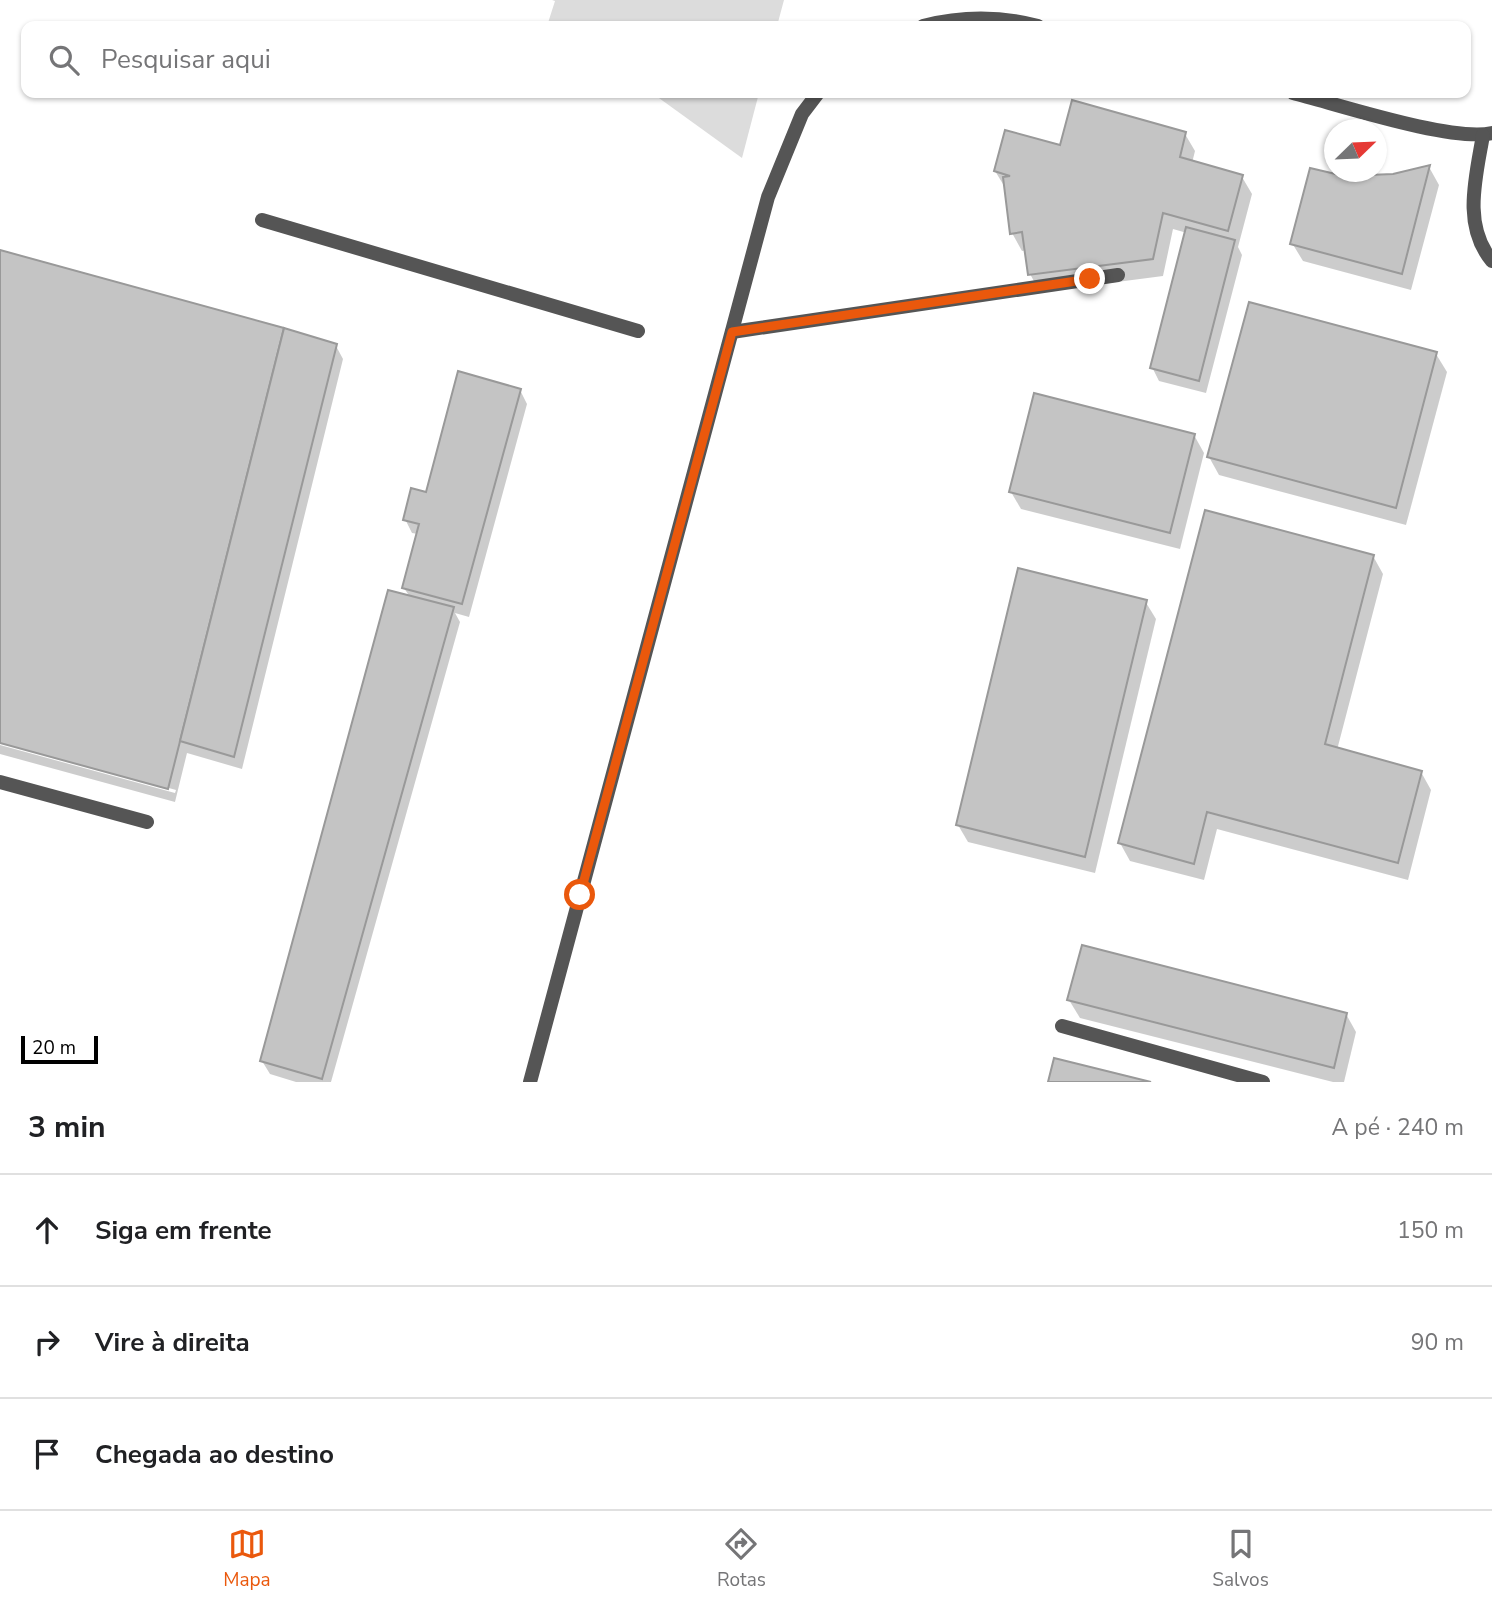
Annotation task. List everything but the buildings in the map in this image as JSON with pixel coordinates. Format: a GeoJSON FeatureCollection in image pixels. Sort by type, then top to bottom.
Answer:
{"type":"FeatureCollection","features":[{"type":"Feature","properties":{"kind":"lane"},"geometry":{"type":"LineString","coordinates":[[954,21],[973,18],[1019,21]]}},
{"type":"Feature","properties":{"kind":"lane"},"geometry":{"type":"LineString","coordinates":[[530,1082],[768,197],[802,114],[814,98]]}},
{"type":"Feature","properties":{"kind":"lane"},"geometry":{"type":"LineString","coordinates":[[1311,98],[1387,119],[1488,134],[1474,213],[1476,234],[1492,261]]}},
{"type":"Feature","properties":{"kind":"lane"},"geometry":{"type":"LineString","coordinates":[[262,220],[638,331]]}},
{"type":"Feature","properties":{"kind":"lane"},"geometry":{"type":"LineString","coordinates":[[732,332],[1118,275]]}},
{"type":"Feature","properties":{"kind":"lane"},"geometry":{"type":"LineString","coordinates":[[0,782],[147,822]]}},
{"type":"Feature","properties":{"kind":"lane"},"geometry":{"type":"LineString","coordinates":[[1062,1026],[1263,1082]]}},
{"type":"Feature","properties":{"kind":"shaded area"},"geometry":{"type":"Polygon","coordinates":[[[552,0],[784,0],[778,21],[549,21],[555,1],[552,0]]]}},
{"type":"Feature","properties":{"kind":"shaded area"},"geometry":{"type":"Polygon","coordinates":[[[659,98],[758,98],[742,158],[659,98]]]}},
{"type":"Feature","properties":{"kind":"route"},"geometry":{"type":"LineString","coordinates":[[580,895],[732,332],[1090,279]]}}]}
